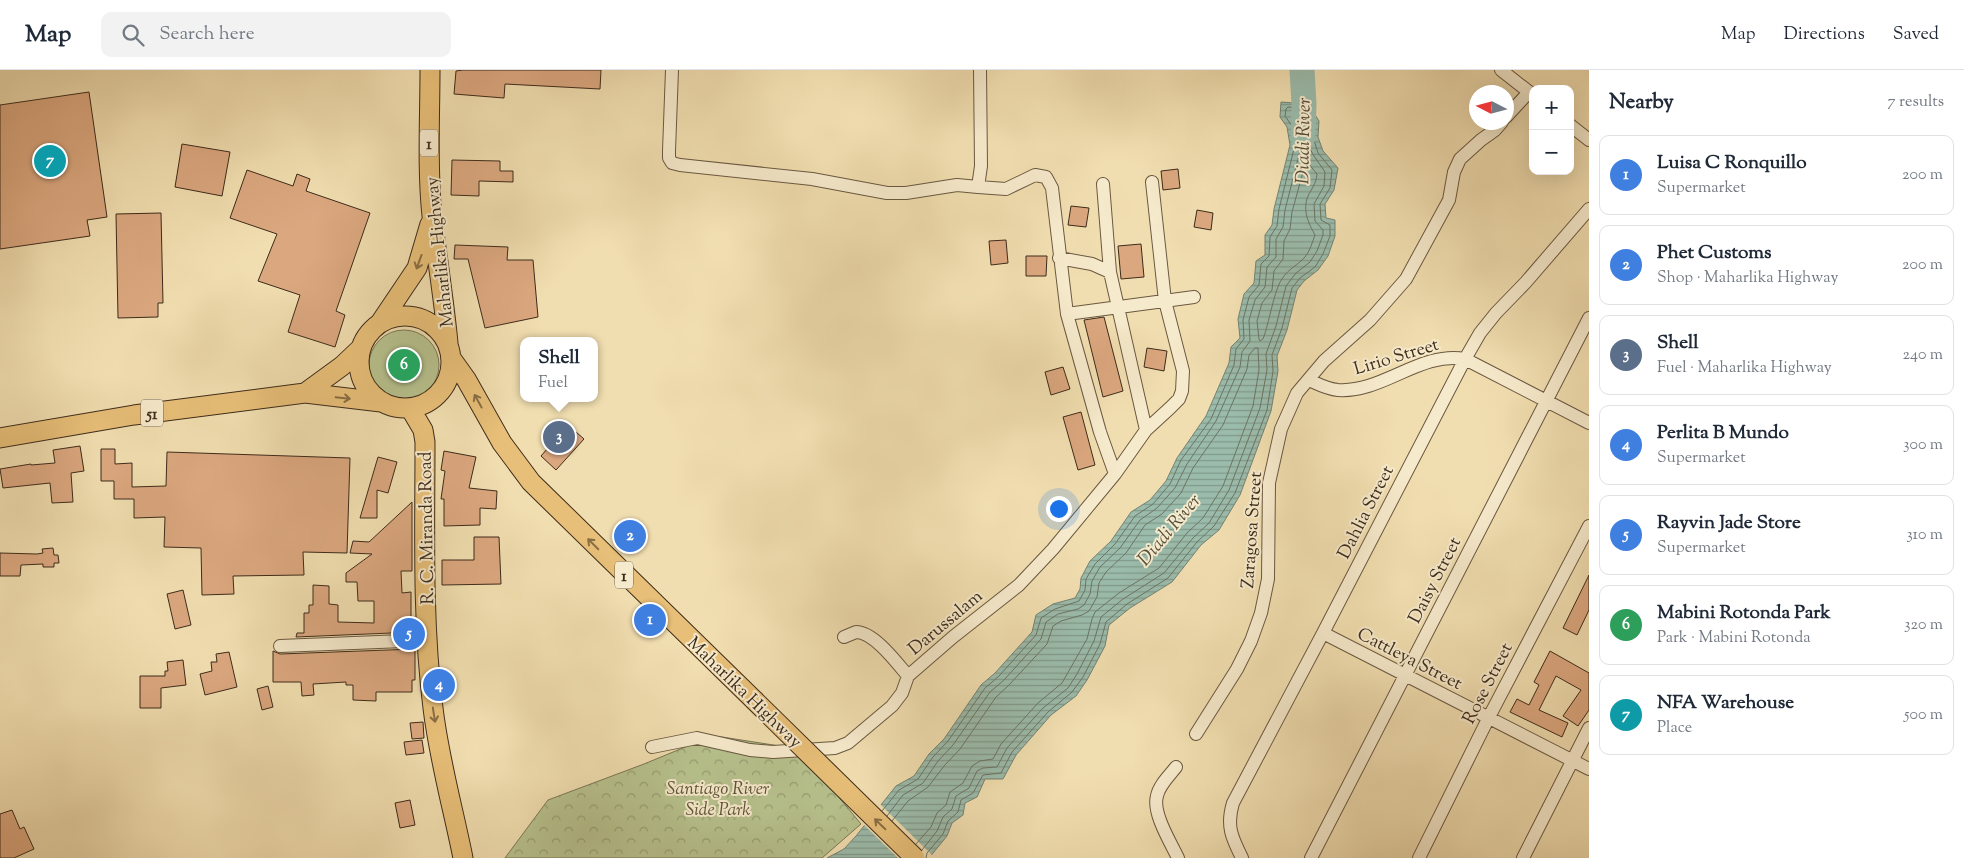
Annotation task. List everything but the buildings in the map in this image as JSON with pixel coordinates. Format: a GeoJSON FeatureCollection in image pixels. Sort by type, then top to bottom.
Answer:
{"type":"FeatureCollection","features":[{"type":"Feature","properties":{"kind":"main road","name":"Maharlika Highway"},"geometry":{"type":"LineString","coordinates":[[430,70],[429,145],[432,215],[449,351],[502,443],[531,482],[915,858]]}},
{"type":"Feature","properties":{"kind":"main road","name":"1"},"geometry":{"type":"LineString","coordinates":[[361,348],[368,334],[380,323],[417,268],[432,215]]}},
{"type":"Feature","properties":{"kind":"main road","name":"1"},"geometry":{"type":"LineString","coordinates":[[380,323],[394,316],[411,316],[426,320],[439,330],[449,351],[450,372],[445,386],[436,397],[410,408]]}},
{"type":"Feature","properties":{"kind":"main road","name":"51"},"geometry":{"type":"LineString","coordinates":[[306,393],[342,366],[361,348]]}},
{"type":"Feature","properties":{"kind":"main road"},"geometry":{"type":"LineString","coordinates":[[361,348],[359,363],[362,378],[370,392],[381,402],[395,407],[410,408]]}},
{"type":"Feature","properties":{"kind":"main road","name":"51"},"geometry":{"type":"LineString","coordinates":[[0,438],[134,415],[306,393],[381,402]]}},
{"type":"Feature","properties":{"kind":"main road","name":"R. C. Miranda Road"},"geometry":{"type":"LineString","coordinates":[[410,408],[423,430],[425,442],[428,640],[433,707],[440,753],[463,858]]}},
{"type":"Feature","properties":{"kind":"street"},"geometry":{"type":"LineString","coordinates":[[672,70],[669,151],[672,163],[812,179],[887,193],[906,193],[957,185],[1006,189],[1035,175],[1046,177],[1052,188],[1067,314],[1100,432],[1115,474]]}},
{"type":"Feature","properties":{"kind":"street"},"geometry":{"type":"LineString","coordinates":[[978,187],[981,166],[980,70]]}},
{"type":"Feature","properties":{"kind":"street"},"geometry":{"type":"LineString","coordinates":[[1501,70],[1529,91]]}},
{"type":"Feature","properties":{"kind":"street"},"geometry":{"type":"LineString","coordinates":[[1514,110],[1529,95]]}},
{"type":"Feature","properties":{"kind":"street"},"geometry":{"type":"LineString","coordinates":[[1574,128],[1589,140]]}},
{"type":"Feature","properties":{"kind":"street","name":"Zaragosa Street"},"geometry":{"type":"LineString","coordinates":[[1196,734],[1252,642],[1258,622],[1268,579],[1269,483],[1281,429],[1297,394],[1324,361],[1370,320],[1406,279],[1449,200],[1454,172],[1460,159],[1495,130]]}},
{"type":"Feature","properties":{"kind":"street"},"geometry":{"type":"LineString","coordinates":[[1152,182],[1165,301]]}},
{"type":"Feature","properties":{"kind":"street"},"geometry":{"type":"LineString","coordinates":[[1103,184],[1110,272],[1146,430]]}},
{"type":"Feature","properties":{"kind":"street","name":"Dahlia Street"},"geometry":{"type":"LineString","coordinates":[[1242,858],[1230,829],[1229,816],[1233,803],[1465,359],[1480,333],[1496,313],[1526,282],[1589,209]]}},
{"type":"Feature","properties":{"kind":"street"},"geometry":{"type":"LineString","coordinates":[[1059,258],[1084,262],[1110,272]]}},
{"type":"Feature","properties":{"kind":"street"},"geometry":{"type":"LineString","coordinates":[[1067,314],[1194,297]]}},
{"type":"Feature","properties":{"kind":"street","name":"Darussalam"},"geometry":{"type":"LineString","coordinates":[[652,746],[697,738],[750,750],[773,752],[835,748],[848,743],[892,706],[902,693],[908,676],[953,637],[1019,585],[1053,549],[1115,474],[1146,430],[1179,398],[1182,391],[1183,372],[1165,301]]}},
{"type":"Feature","properties":{"kind":"street","name":"Daisy Street"},"geometry":{"type":"LineString","coordinates":[[1312,858],[1589,318]]}},
{"type":"Feature","properties":{"kind":"street","name":"Lirio Street"},"geometry":{"type":"LineString","coordinates":[[1309,380],[1324,387],[1339,390],[1355,388],[1369,385],[1433,360],[1453,357],[1465,359]]}},
{"type":"Feature","properties":{"kind":"street"},"geometry":{"type":"LineString","coordinates":[[1465,359],[1545,402],[1589,423]]}},
{"type":"Feature","properties":{"kind":"street","name":"Rose Street"},"geometry":{"type":"LineString","coordinates":[[1419,858],[1489,717],[1589,526]]}},
{"type":"Feature","properties":{"kind":"street"},"geometry":{"type":"LineString","coordinates":[[844,637],[856,632],[869,636],[908,676]]}},
{"type":"Feature","properties":{"kind":"street","name":"Cattleya Street"},"geometry":{"type":"LineString","coordinates":[[1323,633],[1589,769]]}},
{"type":"Feature","properties":{"kind":"street"},"geometry":{"type":"LineString","coordinates":[[280,646],[428,640]]}},
{"type":"Feature","properties":{"kind":"street"},"geometry":{"type":"LineString","coordinates":[[1523,858],[1589,728]]}},
{"type":"Feature","properties":{"kind":"street"},"geometry":{"type":"LineString","coordinates":[[1176,767],[1160,788],[1156,797],[1156,806],[1158,815],[1178,858]]}},
{"type":"Feature","properties":{"kind":"green space"},"geometry":{"type":"Polygon","coordinates":[[[397,330],[411,330],[424,336],[433,345],[439,358],[437,378],[429,390],[411,400],[397,400],[384,394],[375,385],[369,372],[369,358],[375,345],[384,336],[397,330]]]}},
{"type":"Feature","properties":{"kind":"green space","name":"Santiago River Side Park"},"geometry":{"type":"Polygon","coordinates":[[[722,737],[799,749],[861,824],[822,858],[505,858],[548,800],[707,738],[722,737]]]}},
{"type":"Feature","properties":{"kind":"water"},"geometry":{"type":"Polygon","coordinates":[[[1281,102],[1308,104],[1319,121],[1318,137],[1323,151],[1338,168],[1334,190],[1325,204],[1326,218],[1335,220],[1335,236],[1328,256],[1318,270],[1304,281],[1297,290],[1287,330],[1277,356],[1278,371],[1271,411],[1240,495],[1219,530],[1201,545],[1172,582],[1130,608],[1109,625],[1105,646],[1076,696],[1051,715],[1016,755],[1003,779],[985,779],[977,797],[965,803],[963,815],[952,823],[947,836],[929,858],[827,858],[844,849],[896,786],[914,776],[929,754],[944,739],[981,685],[995,673],[1032,632],[1036,615],[1053,604],[1075,598],[1080,589],[1081,578],[1090,561],[1111,541],[1131,512],[1150,500],[1166,481],[1177,458],[1206,416],[1229,363],[1231,347],[1240,338],[1238,319],[1244,294],[1254,283],[1256,261],[1265,255],[1265,235],[1272,225],[1274,209],[1290,145],[1287,127],[1280,117],[1281,102]]]}},
{"type":"Feature","properties":{"kind":"pier"},"geometry":{"type":"Polygon","coordinates":[[[879,803],[933,858],[898,858],[863,824],[879,803]]]}},
{"type":"Feature","properties":{"kind":"waterway","name":"Diadi River"},"geometry":{"type":"LineString","coordinates":[[1302,70],[1303,137]]}},
{"type":"Feature","properties":{"kind":"place","name":"NFA Warehouse"},"geometry":{"type":"Point","coordinates":[50,161]}},
{"type":"Feature","properties":{"kind":"place","name":"Mabini Rotonda Park"},"geometry":{"type":"Point","coordinates":[404,365]}},
{"type":"Feature","properties":{"kind":"place","name":"Shell"},"geometry":{"type":"Point","coordinates":[559,437]}},
{"type":"Feature","properties":{"kind":"place","name":"Phet Customs"},"geometry":{"type":"Point","coordinates":[630,536]}},
{"type":"Feature","properties":{"kind":"place","name":"Luisa C Ronquillo"},"geometry":{"type":"Point","coordinates":[650,620]}},
{"type":"Feature","properties":{"kind":"place","name":"Rayvin Jade Store"},"geometry":{"type":"Point","coordinates":[409,634]}},
{"type":"Feature","properties":{"kind":"place","name":"Perlita B Mundo"},"geometry":{"type":"Point","coordinates":[439,685]}}]}
